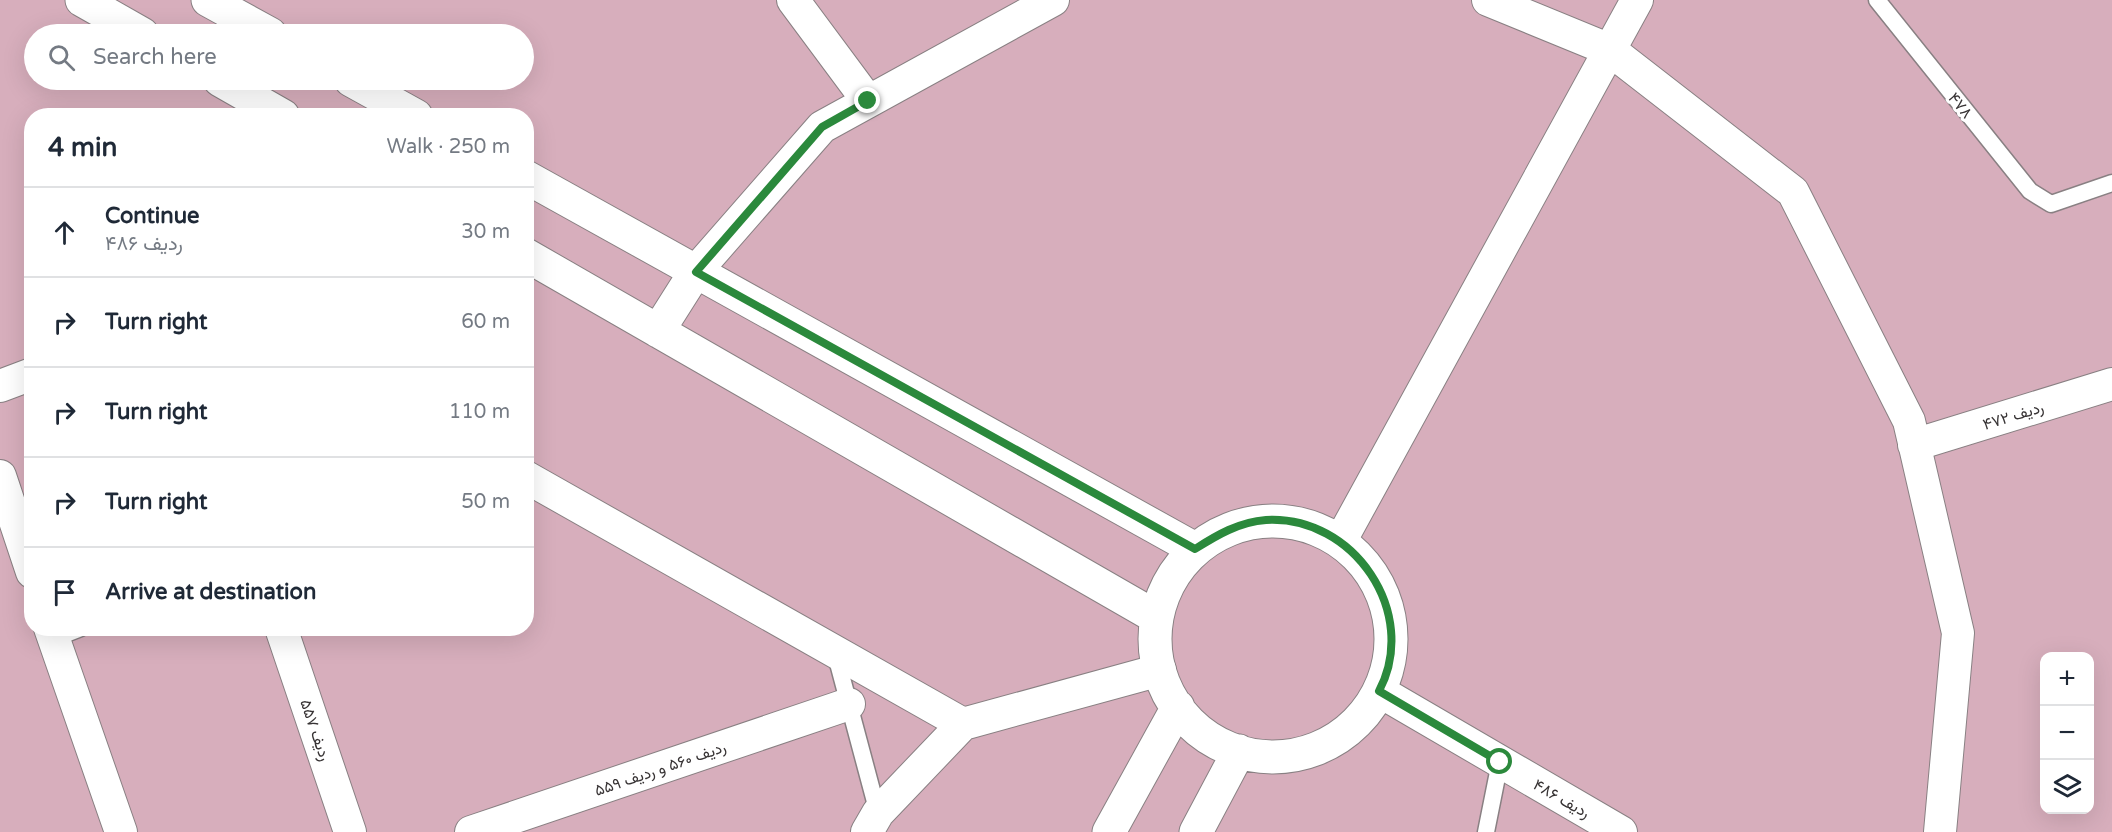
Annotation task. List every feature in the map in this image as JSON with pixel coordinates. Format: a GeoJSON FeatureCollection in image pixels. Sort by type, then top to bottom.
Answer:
{"type":"FeatureCollection","features":[{"type":"Feature","properties":{"kind":"street"},"geometry":{"type":"LineString","coordinates":[[82,0],[124,24]]}},
{"type":"Feature","properties":{"kind":"street"},"geometry":{"type":"LineString","coordinates":[[208,0],[252,24]]}},
{"type":"Feature","properties":{"kind":"street"},"geometry":{"type":"LineString","coordinates":[[793,0],[868,101]]}},
{"type":"Feature","properties":{"kind":"street"},"geometry":{"type":"LineString","coordinates":[[657,331],[696,272],[822,127],[1053,0]]}},
{"type":"Feature","properties":{"kind":"street"},"geometry":{"type":"LineString","coordinates":[[1488,0],[1610,50],[1793,192],[1909,421],[1958,633],[1940,832]]}},
{"type":"Feature","properties":{"kind":"street"},"geometry":{"type":"LineString","coordinates":[[1341,540],[1637,0]]}},
{"type":"Feature","properties":{"kind":"street"},"geometry":{"type":"LineString","coordinates":[[238,90],[269,108]]}},
{"type":"Feature","properties":{"kind":"street"},"geometry":{"type":"LineString","coordinates":[[369,90],[402,108]]}},
{"type":"Feature","properties":{"kind":"street"},"geometry":{"type":"LineString","coordinates":[[534,181],[1195,549]]}},
{"type":"Feature","properties":{"kind":"street"},"geometry":{"type":"LineString","coordinates":[[534,260],[1156,617]]}},
{"type":"Feature","properties":{"kind":"street"},"geometry":{"type":"LineString","coordinates":[[0,386],[24,377]]}},
{"type":"Feature","properties":{"kind":"street","name":"ردیف ۴۷۲"},"geometry":{"type":"LineString","coordinates":[[1914,445],[2112,384]]}},
{"type":"Feature","properties":{"kind":"street"},"geometry":{"type":"LineString","coordinates":[[0,476],[24,548]]}},
{"type":"Feature","properties":{"kind":"street"},"geometry":{"type":"LineString","coordinates":[[534,482],[963,724]]}},
{"type":"Feature","properties":{"kind":"street"},"geometry":{"type":"LineString","coordinates":[[1266,520],[1305,525],[1341,540],[1368,568],[1387,602],[1392,640],[1386,678],[1367,712],[1339,738],[1303,754],[1263,757],[1225,747],[1191,725],[1168,694],[1155,656],[1156,617],[1170,579],[1195,549],[1228,529],[1266,520]]}},
{"type":"Feature","properties":{"kind":"street"},"geometry":{"type":"LineString","coordinates":[[62,636],[121,832]]}},
{"type":"Feature","properties":{"kind":"street","name":"ردیف ۵۵۷"},"geometry":{"type":"LineString","coordinates":[[284,636],[350,832]]}},
{"type":"Feature","properties":{"kind":"street"},"geometry":{"type":"LineString","coordinates":[[873,822],[963,724],[1160,670]]}},
{"type":"Feature","properties":{"kind":"street","name":"ردیف ۴۸۶"},"geometry":{"type":"LineString","coordinates":[[1379,691],[1621,832]]}},
{"type":"Feature","properties":{"kind":"street","name":"ردیف ۵۶۰ و ردیف ۵۵۹"},"geometry":{"type":"LineString","coordinates":[[471,832],[849,704]]}},
{"type":"Feature","properties":{"kind":"street"},"geometry":{"type":"LineString","coordinates":[[1109,832],[1178,707]]}},
{"type":"Feature","properties":{"kind":"street"},"geometry":{"type":"LineString","coordinates":[[1196,832],[1239,751]]}},
{"type":"Feature","properties":{"kind":"lane","name":"۴۷۸"},"geometry":{"type":"LineString","coordinates":[[1877,0],[2030,191],[2051,204],[2112,183]]}},
{"type":"Feature","properties":{"kind":"lane"},"geometry":{"type":"LineString","coordinates":[[834,651],[849,704],[873,822]]}},
{"type":"Feature","properties":{"kind":"lane"},"geometry":{"type":"LineString","coordinates":[[1486,832],[1500,762]]}},
{"type":"Feature","properties":{"kind":"shaded area"},"geometry":{"type":"Polygon","coordinates":[[[0,0],[2112,0],[2112,832],[0,832],[0,0]]]}},
{"type":"Feature","properties":{"kind":"route"},"geometry":{"type":"LineString","coordinates":[[868,101],[822,127],[696,272],[1195,549],[1228,529],[1266,520],[1305,525],[1341,540],[1368,568],[1387,602],[1392,640],[1386,678],[1379,691],[1500,762]]}}]}
